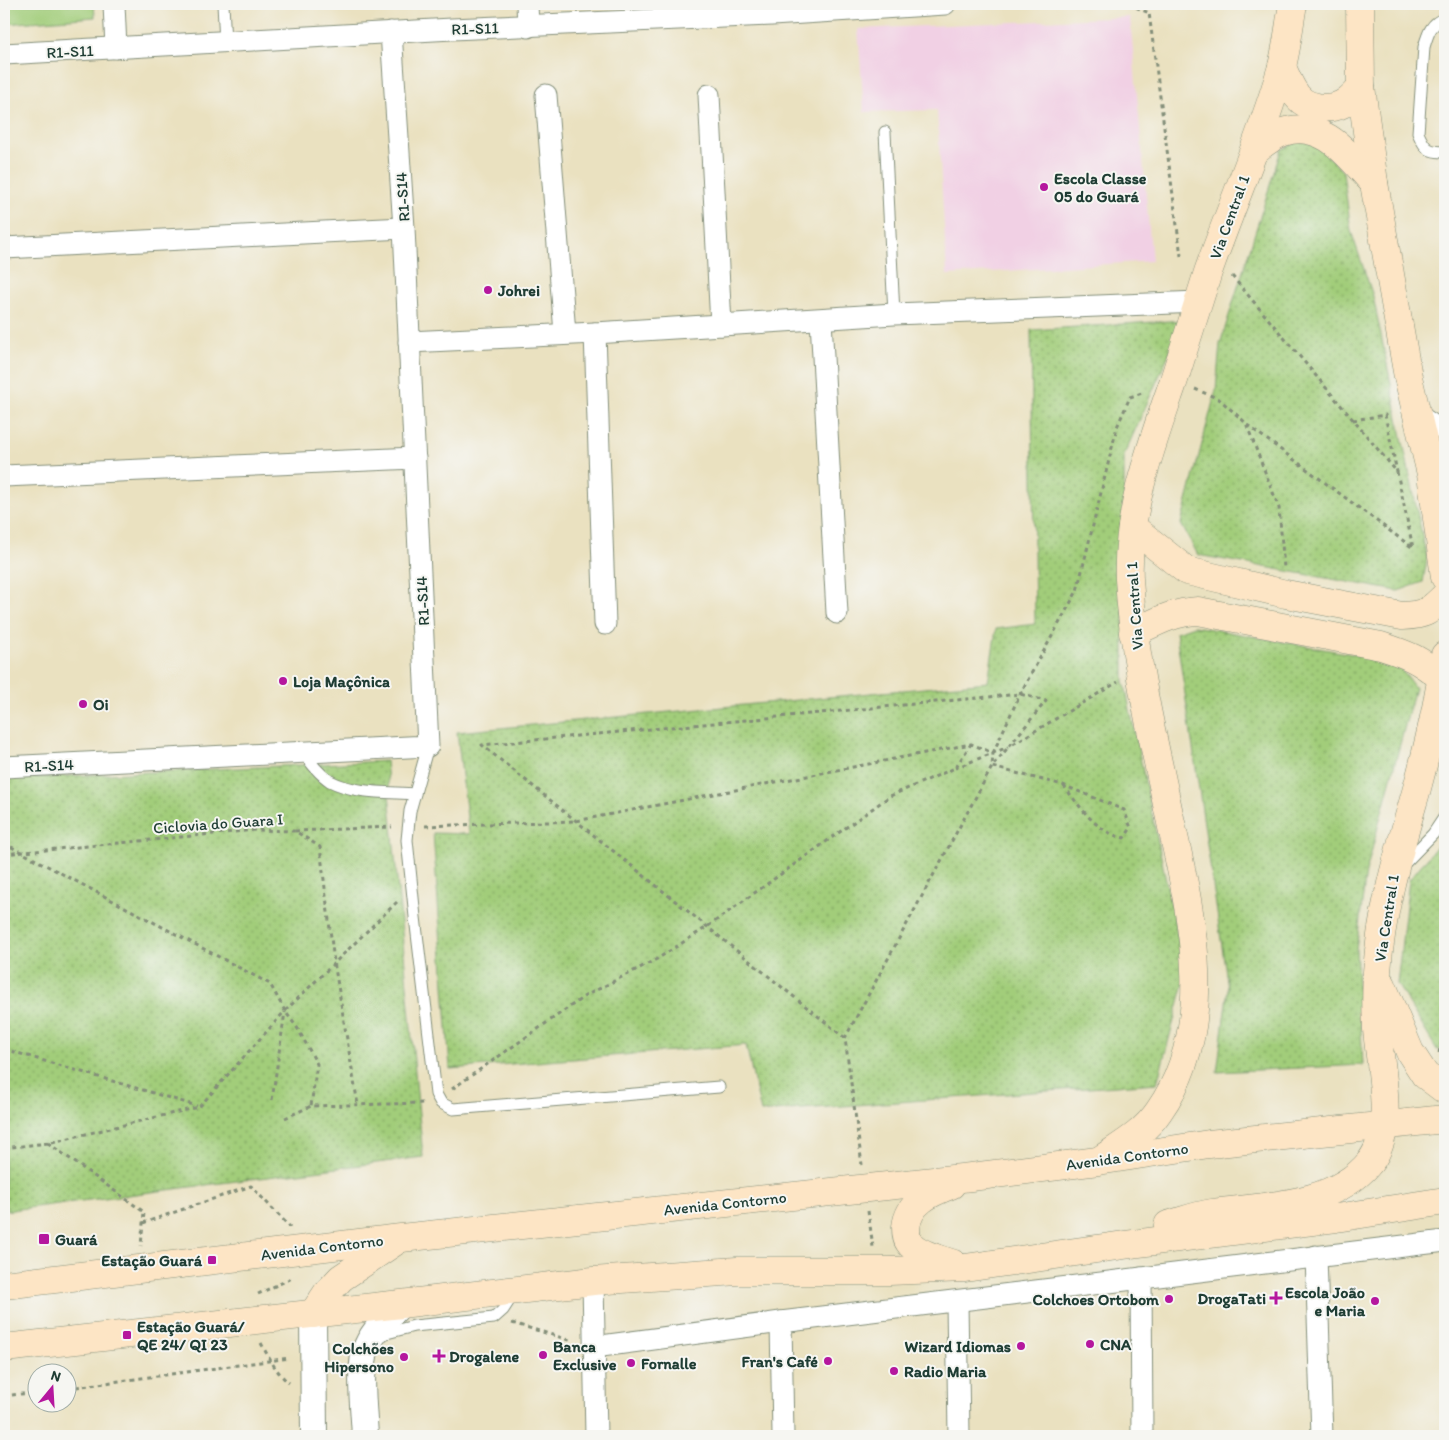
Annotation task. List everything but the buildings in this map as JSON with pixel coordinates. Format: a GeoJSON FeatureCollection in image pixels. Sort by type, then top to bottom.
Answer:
{"type":"FeatureCollection","features":[{"type":"Feature","properties":{"kind":"main road","name":"Via Central 1"},"geometry":{"type":"LineString","coordinates":[[1098,1161],[1146,1128],[1161,1109],[1181,1070],[1190,1039],[1195,1006],[1192,924],[1146,706],[1134,633],[1129,575],[1132,527],[1143,470],[1208,273],[1254,151],[1282,67],[1294,4]]}},
{"type":"Feature","properties":{"kind":"main road"},"geometry":{"type":"LineString","coordinates":[[1360,4],[1362,87],[1374,183],[1416,414],[1438,466],[1445,577]]}},
{"type":"Feature","properties":{"kind":"main road"},"geometry":{"type":"LineString","coordinates":[[1282,67],[1294,91],[1302,101],[1312,106],[1330,109],[1344,104],[1362,87]]}},
{"type":"Feature","properties":{"kind":"main road"},"geometry":{"type":"LineString","coordinates":[[1254,151],[1271,138],[1284,132],[1304,130],[1321,133],[1344,151],[1374,183]]}},
{"type":"Feature","properties":{"kind":"main road"},"geometry":{"type":"LineString","coordinates":[[1132,527],[1188,571],[1286,594],[1402,616],[1416,616],[1430,611],[1445,596]]}},
{"type":"Feature","properties":{"kind":"main road"},"geometry":{"type":"LineString","coordinates":[[1134,633],[1169,616],[1183,612],[1198,612],[1381,646],[1406,654],[1422,662],[1444,667]]}},
{"type":"Feature","properties":{"kind":"main road","name":"Via Central 1"},"geometry":{"type":"LineString","coordinates":[[1124,1245],[1162,1227],[1209,1214],[1304,1201],[1323,1194],[1356,1176],[1370,1162],[1379,1145],[1384,1126],[1384,1096],[1377,1027],[1377,972],[1383,921],[1391,877],[1416,790],[1444,667]]}},
{"type":"Feature","properties":{"kind":"main road"},"geometry":{"type":"LineString","coordinates":[[1377,972],[1410,1052],[1425,1075],[1445,1090]]}},
{"type":"Feature","properties":{"kind":"main road","name":"Avenida Contorno"},"geometry":{"type":"LineString","coordinates":[[4,1285],[401,1238],[971,1177],[1098,1161],[1209,1144],[1445,1119]]}},
{"type":"Feature","properties":{"kind":"main road"},"geometry":{"type":"LineString","coordinates":[[965,1268],[924,1254],[909,1243],[906,1232],[907,1220],[916,1203],[929,1194],[971,1177]]}},
{"type":"Feature","properties":{"kind":"main road"},"geometry":{"type":"LineString","coordinates":[[4,1348],[593,1281],[737,1271],[889,1271],[965,1268],[1445,1201]]}},
{"type":"Feature","properties":{"kind":"main road"},"geometry":{"type":"LineString","coordinates":[[313,1314],[327,1293],[341,1278],[401,1238]]}},
{"type":"Feature","properties":{"kind":"street"},"geometry":{"type":"LineString","coordinates":[[114,4],[116,48]]}},
{"type":"Feature","properties":{"kind":"street"},"geometry":{"type":"LineString","coordinates":[[527,4],[528,27]]}},
{"type":"Feature","properties":{"kind":"street","name":"R1-S11"},"geometry":{"type":"LineString","coordinates":[[4,54],[225,43],[391,32],[528,27],[620,13],[945,4]]}},
{"type":"Feature","properties":{"kind":"street","name":"R1-S14"},"geometry":{"type":"LineString","coordinates":[[4,767],[428,746],[404,228],[391,32]]}},
{"type":"Feature","properties":{"kind":"street"},"geometry":{"type":"LineString","coordinates":[[546,95],[565,333]]}},
{"type":"Feature","properties":{"kind":"street"},"geometry":{"type":"LineString","coordinates":[[710,95],[721,325]]}},
{"type":"Feature","properties":{"kind":"street"},"geometry":{"type":"LineString","coordinates":[[4,248],[404,228]]}},
{"type":"Feature","properties":{"kind":"street"},"geometry":{"type":"LineString","coordinates":[[409,342],[821,320],[894,314],[1199,302]]}},
{"type":"Feature","properties":{"kind":"street"},"geometry":{"type":"LineString","coordinates":[[821,320],[837,613]]}},
{"type":"Feature","properties":{"kind":"street"},"geometry":{"type":"LineString","coordinates":[[595,333],[605,624]]}},
{"type":"Feature","properties":{"kind":"street"},"geometry":{"type":"LineString","coordinates":[[1416,414],[1434,426],[1445,429]]}},
{"type":"Feature","properties":{"kind":"street"},"geometry":{"type":"LineString","coordinates":[[4,476],[415,458]]}},
{"type":"Feature","properties":{"kind":"street"},"geometry":{"type":"LineString","coordinates":[[594,1347],[781,1322],[1445,1241]]}},
{"type":"Feature","properties":{"kind":"street"},"geometry":{"type":"LineString","coordinates":[[1316,1256],[1322,1436]]}},
{"type":"Feature","properties":{"kind":"street"},"geometry":{"type":"LineString","coordinates":[[1142,1278],[1142,1436]]}},
{"type":"Feature","properties":{"kind":"street"},"geometry":{"type":"LineString","coordinates":[[593,1281],[596,1436]]}},
{"type":"Feature","properties":{"kind":"street"},"geometry":{"type":"LineString","coordinates":[[957,1302],[960,1436]]}},
{"type":"Feature","properties":{"kind":"street"},"geometry":{"type":"LineString","coordinates":[[365,1436],[363,1393],[366,1347],[386,1320],[401,1304]]}},
{"type":"Feature","properties":{"kind":"street"},"geometry":{"type":"LineString","coordinates":[[313,1314],[314,1436]]}},
{"type":"Feature","properties":{"kind":"street"},"geometry":{"type":"LineString","coordinates":[[781,1322],[783,1436]]}},
{"type":"Feature","properties":{"kind":"lane"},"geometry":{"type":"LineString","coordinates":[[223,4],[225,43]]}},
{"type":"Feature","properties":{"kind":"lane"},"geometry":{"type":"LineString","coordinates":[[1445,18],[1436,21],[1427,35],[1424,47],[1418,133],[1423,144],[1432,152],[1445,152]]}},
{"type":"Feature","properties":{"kind":"lane"},"geometry":{"type":"LineString","coordinates":[[885,132],[894,314]]}},
{"type":"Feature","properties":{"kind":"lane"},"geometry":{"type":"LineString","coordinates":[[428,746],[407,827],[412,887],[436,1094],[441,1103],[453,1109],[719,1087]]}},
{"type":"Feature","properties":{"kind":"lane"},"geometry":{"type":"LineString","coordinates":[[303,752],[317,770],[330,781],[366,790],[415,794]]}},
{"type":"Feature","properties":{"kind":"lane"},"geometry":{"type":"LineString","coordinates":[[1391,877],[1433,834],[1445,816]]}},
{"type":"Feature","properties":{"kind":"lane"},"geometry":{"type":"LineString","coordinates":[[373,1337],[414,1326],[494,1318],[503,1310],[516,1290]]}},
{"type":"Feature","properties":{"kind":"path"},"geometry":{"type":"LineString","coordinates":[[1128,4],[1149,13],[1181,256]]}},
{"type":"Feature","properties":{"kind":"path"},"geometry":{"type":"LineString","coordinates":[[1231,276],[1397,472]]}},
{"type":"Feature","properties":{"kind":"path"},"geometry":{"type":"LineString","coordinates":[[1246,423],[1413,548],[1385,415],[1353,420]]}},
{"type":"Feature","properties":{"kind":"path"},"geometry":{"type":"LineString","coordinates":[[285,1118],[310,1106],[441,1103],[452,1089],[585,996],[657,960],[707,927],[890,796],[1009,746],[1140,670]]}},
{"type":"Feature","properties":{"kind":"path"},"geometry":{"type":"LineString","coordinates":[[1020,694],[1046,701],[1009,746],[992,766],[845,1038],[482,745],[1020,694]]}},
{"type":"Feature","properties":{"kind":"path"},"geometry":{"type":"LineString","coordinates":[[295,831],[576,821],[971,744],[993,753]]}},
{"type":"Feature","properties":{"kind":"path"},"geometry":{"type":"LineString","coordinates":[[955,768],[971,744]]}},
{"type":"Feature","properties":{"kind":"path"},"geometry":{"type":"LineString","coordinates":[[992,766],[993,753]]}},
{"type":"Feature","properties":{"kind":"path"},"geometry":{"type":"LineString","coordinates":[[992,766],[1063,785],[1124,810],[1131,828],[1124,838],[1111,835],[1091,819],[1063,785]]}},
{"type":"Feature","properties":{"kind":"path","name":"Ciclovia do Guara I"},"geometry":{"type":"LineString","coordinates":[[4,854],[255,830],[295,831],[320,847],[334,962],[358,1104]]}},
{"type":"Feature","properties":{"kind":"path"},"geometry":{"type":"LineString","coordinates":[[4,842],[270,984],[317,1064],[310,1106]]}},
{"type":"Feature","properties":{"kind":"path"},"geometry":{"type":"LineString","coordinates":[[4,1148],[48,1143],[199,1107],[285,1011],[412,887]]}},
{"type":"Feature","properties":{"kind":"path"},"geometry":{"type":"LineString","coordinates":[[272,1100],[285,1011]]}},
{"type":"Feature","properties":{"kind":"path"},"geometry":{"type":"LineString","coordinates":[[4,1049],[199,1107]]}},
{"type":"Feature","properties":{"kind":"path"},"geometry":{"type":"LineString","coordinates":[[48,1143],[144,1212],[139,1268]]}},
{"type":"Feature","properties":{"kind":"path"},"geometry":{"type":"LineString","coordinates":[[142,1223],[251,1186],[296,1233]]}},
{"type":"Feature","properties":{"kind":"path"},"geometry":{"type":"LineString","coordinates":[[258,1294],[301,1273]]}},
{"type":"Feature","properties":{"kind":"path"},"geometry":{"type":"LineString","coordinates":[[494,1318],[594,1347]]}},
{"type":"Feature","properties":{"kind":"path"},"geometry":{"type":"LineString","coordinates":[[261,1341],[270,1360],[282,1377],[299,1392],[314,1392]]}},
{"type":"Feature","properties":{"kind":"path"},"geometry":{"type":"LineString","coordinates":[[78,1387],[314,1354]]}},
{"type":"Feature","properties":{"kind":"path"},"geometry":{"type":"LineString","coordinates":[[4,1396],[28,1393]]}},
{"type":"Feature","properties":{"kind":"shaded area","name":"Escola Classe 05 do Guará"},"geometry":{"type":"Polygon","coordinates":[[[1130,17],[1152,261],[947,275],[937,110],[864,112],[858,29],[1130,17]]]}},
{"type":"Feature","properties":{"kind":"green space"},"geometry":{"type":"Polygon","coordinates":[[[4,4],[94,4],[95,17],[4,24],[4,4]]]}},
{"type":"Feature","properties":{"kind":"green space"},"geometry":{"type":"Polygon","coordinates":[[[1300,140],[1319,146],[1343,172],[1351,231],[1373,296],[1427,559],[1423,582],[1398,591],[1198,555],[1181,524],[1216,390],[1220,344],[1281,150],[1300,140]]]}},
{"type":"Feature","properties":{"kind":"green space"},"geometry":{"type":"Polygon","coordinates":[[[1184,320],[1124,455],[1124,681],[1186,976],[1157,1083],[761,1112],[746,1045],[450,1069],[433,833],[469,834],[457,732],[988,682],[996,629],[1035,624],[1031,330],[1184,320]]]}},
{"type":"Feature","properties":{"kind":"green space"},"geometry":{"type":"Polygon","coordinates":[[[1194,626],[1396,662],[1415,688],[1366,872],[1356,950],[1363,1065],[1217,1072],[1228,988],[1176,632],[1194,626]]]}},
{"type":"Feature","properties":{"kind":"green space"},"geometry":{"type":"Polygon","coordinates":[[[386,761],[423,1157],[4,1211],[4,779],[386,761]]]}},
{"type":"Feature","properties":{"kind":"green space"},"geometry":{"type":"Polygon","coordinates":[[[1445,836],[1445,1049],[1437,1050],[1397,984],[1409,880],[1445,836]]]}},
{"type":"Feature","properties":{"kind":"place","name":"Escola Classe 05 do Guará"},"geometry":{"type":"Point","coordinates":[1044,187]}},
{"type":"Feature","properties":{"kind":"place","name":"Johrei"},"geometry":{"type":"Point","coordinates":[488,290]}},
{"type":"Feature","properties":{"kind":"place","name":"Loja Maçônica"},"geometry":{"type":"Point","coordinates":[283,681]}},
{"type":"Feature","properties":{"kind":"place","name":"Oi"},"geometry":{"type":"Point","coordinates":[83,704]}},
{"type":"Feature","properties":{"kind":"place","name":"Guará"},"geometry":{"type":"Point","coordinates":[44,1239]}},
{"type":"Feature","properties":{"kind":"place","name":"Estação Guará"},"geometry":{"type":"Point","coordinates":[212,1260]}},
{"type":"Feature","properties":{"kind":"place","name":"DrogaTati"},"geometry":{"type":"Point","coordinates":[1276,1298]}},
{"type":"Feature","properties":{"kind":"place","name":"Colchoes Ortobom"},"geometry":{"type":"Point","coordinates":[1169,1299]}},
{"type":"Feature","properties":{"kind":"place","name":"Escola João e Maria"},"geometry":{"type":"Point","coordinates":[1375,1301]}},
{"type":"Feature","properties":{"kind":"place","name":"Estação Guará/ QE 24/ QI 23"},"geometry":{"type":"Point","coordinates":[127,1335]}},
{"type":"Feature","properties":{"kind":"place","name":"CNA"},"geometry":{"type":"Point","coordinates":[1090,1344]}},
{"type":"Feature","properties":{"kind":"place","name":"Wizard Idiomas"},"geometry":{"type":"Point","coordinates":[1021,1346]}},
{"type":"Feature","properties":{"kind":"place","name":"Banca Exclusive"},"geometry":{"type":"Point","coordinates":[543,1355]}},
{"type":"Feature","properties":{"kind":"place","name":"Drogalene"},"geometry":{"type":"Point","coordinates":[439,1356]}},
{"type":"Feature","properties":{"kind":"place","name":"Colchões Hipersono"},"geometry":{"type":"Point","coordinates":[404,1357]}},
{"type":"Feature","properties":{"kind":"place","name":"Fran's Café"},"geometry":{"type":"Point","coordinates":[828,1361]}},
{"type":"Feature","properties":{"kind":"place","name":"Fornalle"},"geometry":{"type":"Point","coordinates":[631,1363]}},
{"type":"Feature","properties":{"kind":"place","name":"Radio Maria"},"geometry":{"type":"Point","coordinates":[894,1371]}}]}
